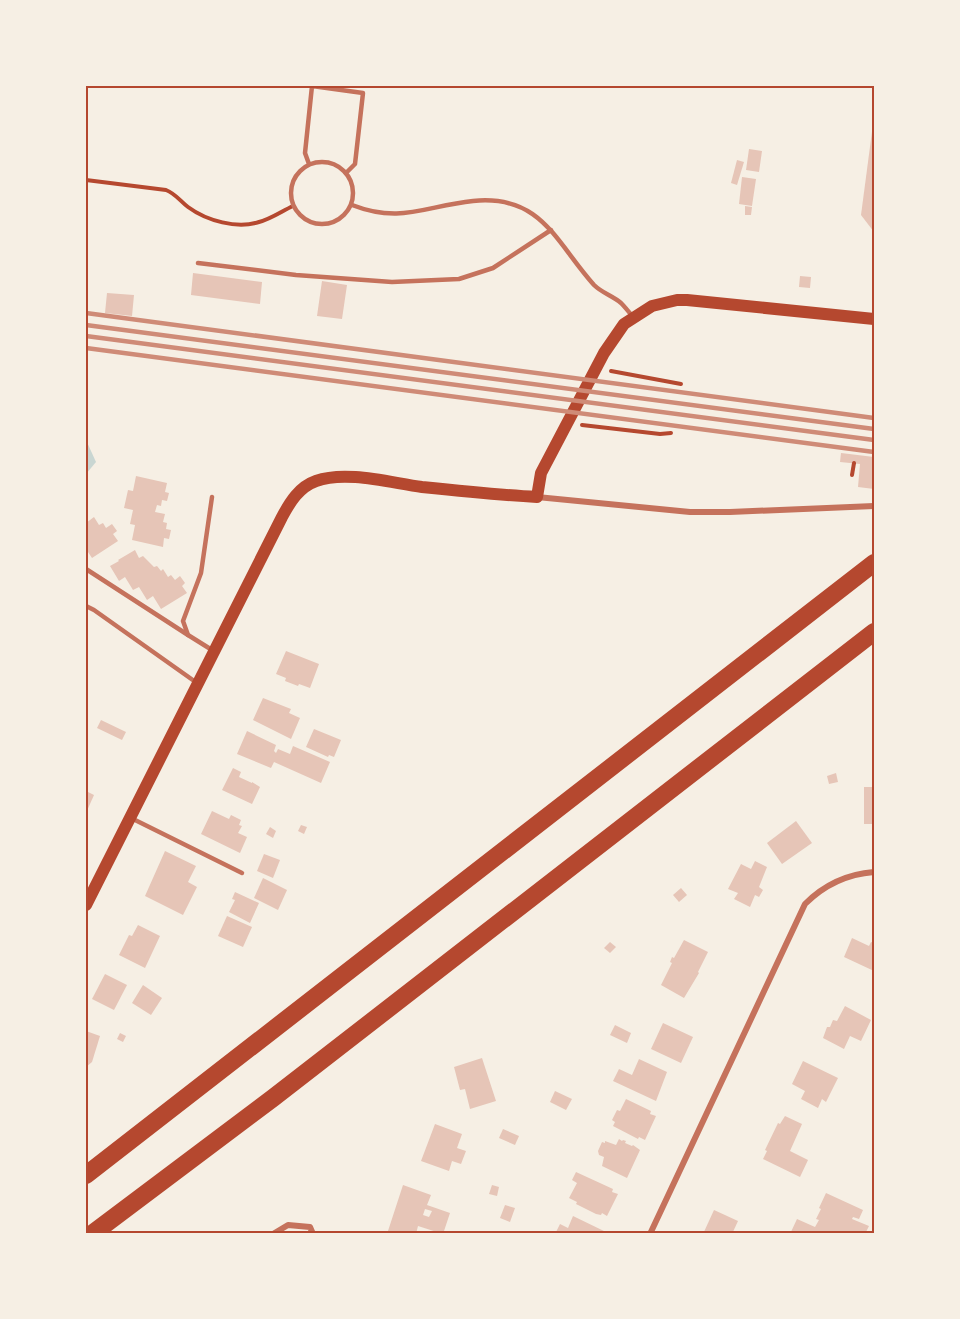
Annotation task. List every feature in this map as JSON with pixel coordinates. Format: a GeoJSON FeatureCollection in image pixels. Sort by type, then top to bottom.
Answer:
{"type":"FeatureCollection","features":[{"type":"Feature","properties":{"kind":"highway"},"geometry":{"type":"LineString","coordinates":[[86,1176],[868,568]]}},
{"type":"Feature","properties":{"kind":"highway"},"geometry":{"type":"LineString","coordinates":[[92,1233],[301,1077],[874,632]]}},
{"type":"Feature","properties":{"kind":"main road"},"geometry":{"type":"LineString","coordinates":[[86,905],[291,501],[298,493],[315,482],[339,477],[537,498],[541,473],[604,353],[617,333],[633,317],[660,303],[687,300],[874,320]]}},
{"type":"Feature","properties":{"kind":"street"},"geometry":{"type":"LineString","coordinates":[[537,498],[690,512],[874,506]]}},
{"type":"Feature","properties":{"kind":"street"},"geometry":{"type":"LineString","coordinates":[[650,1233],[805,904],[816,893],[828,886],[860,873],[874,872]]}},
{"type":"Feature","properties":{"kind":"street"},"geometry":{"type":"LineString","coordinates":[[273,1233],[288,1225],[310,1227],[313,1233]]}},
{"type":"Feature","properties":{"kind":"lane"},"geometry":{"type":"LineString","coordinates":[[309,165],[305,153],[312,86],[363,93],[355,164],[346,173]]}},
{"type":"Feature","properties":{"kind":"lane"},"geometry":{"type":"LineString","coordinates":[[325,162],[346,173],[352,184],[354,195],[351,204],[340,219],[322,225],[305,220],[292,206],[290,194],[292,182],[299,171],[309,165],[325,162]]}},
{"type":"Feature","properties":{"kind":"lane"},"geometry":{"type":"LineString","coordinates":[[351,204],[371,213],[394,214],[473,201],[493,201],[530,212],[544,222],[599,290],[620,302],[633,317]]}},
{"type":"Feature","properties":{"kind":"lane"},"geometry":{"type":"LineString","coordinates":[[198,262],[296,275],[392,282],[459,279],[493,268],[551,230]]}},
{"type":"Feature","properties":{"kind":"lane"},"geometry":{"type":"LineString","coordinates":[[188,635],[183,621],[201,573],[212,497]]}},
{"type":"Feature","properties":{"kind":"lane"},"geometry":{"type":"LineString","coordinates":[[86,569],[214,652]]}},
{"type":"Feature","properties":{"kind":"lane"},"geometry":{"type":"LineString","coordinates":[[86,606],[198,684]]}},
{"type":"Feature","properties":{"kind":"lane"},"geometry":{"type":"LineString","coordinates":[[130,818],[242,873]]}},
{"type":"Feature","properties":{"kind":"path"},"geometry":{"type":"LineString","coordinates":[[86,180],[166,190],[174,193],[200,214],[213,220],[238,225],[260,222],[292,206]]}},
{"type":"Feature","properties":{"kind":"path"},"geometry":{"type":"LineString","coordinates":[[623,373],[681,384]]}},
{"type":"Feature","properties":{"kind":"path"},"geometry":{"type":"LineString","coordinates":[[589,426],[660,434],[671,433]]}},
{"type":"Feature","properties":{"kind":"path"},"geometry":{"type":"LineString","coordinates":[[852,475],[854,463]]}},
{"type":"Feature","properties":{"kind":"shaded area"},"geometry":{"type":"Polygon","coordinates":[[[86,440],[96,462],[86,474],[86,440]]]}},
{"type":"Feature","properties":{"kind":"building"},"geometry":{"type":"Polygon","coordinates":[[[874,124],[874,232],[861,215],[874,124]]]}},
{"type":"Feature","properties":{"kind":"building"},"geometry":{"type":"Polygon","coordinates":[[[749,149],[762,151],[759,172],[746,170],[749,149]]]}},
{"type":"Feature","properties":{"kind":"building"},"geometry":{"type":"Polygon","coordinates":[[[737,160],[744,162],[737,185],[731,183],[737,160]]]}},
{"type":"Feature","properties":{"kind":"building"},"geometry":{"type":"Polygon","coordinates":[[[742,177],[756,179],[752,206],[739,204],[742,177]]]}},
{"type":"Feature","properties":{"kind":"building"},"geometry":{"type":"Polygon","coordinates":[[[745,206],[752,207],[751,215],[745,215],[745,206]]]}},
{"type":"Feature","properties":{"kind":"building"},"geometry":{"type":"Polygon","coordinates":[[[193,273],[262,282],[260,304],[191,295],[193,273]]]}},
{"type":"Feature","properties":{"kind":"building"},"geometry":{"type":"Polygon","coordinates":[[[800,276],[811,277],[810,288],[799,287],[800,276]]]}},
{"type":"Feature","properties":{"kind":"building"},"geometry":{"type":"Polygon","coordinates":[[[322,281],[347,285],[342,319],[317,316],[322,281]]]}},
{"type":"Feature","properties":{"kind":"building"},"geometry":{"type":"Polygon","coordinates":[[[107,293],[134,295],[132,316],[105,313],[107,293]]]}},
{"type":"Feature","properties":{"kind":"building"},"geometry":{"type":"Polygon","coordinates":[[[841,453],[874,457],[874,489],[858,487],[860,464],[840,462],[841,453]]]}},
{"type":"Feature","properties":{"kind":"building"},"geometry":{"type":"Polygon","coordinates":[[[136,476],[167,483],[165,492],[169,493],[167,501],[162,500],[161,506],[157,505],[155,512],[165,514],[163,522],[167,523],[166,529],[171,530],[169,539],[164,538],[163,547],[132,540],[135,525],[130,524],[133,510],[124,508],[128,490],[133,491],[136,476]]]}},
{"type":"Feature","properties":{"kind":"building"},"geometry":{"type":"Polygon","coordinates":[[[94,517],[99,525],[103,523],[106,528],[112,524],[117,531],[113,534],[118,541],[92,558],[86,549],[86,523],[94,517]]]}},
{"type":"Feature","properties":{"kind":"building"},"geometry":{"type":"Polygon","coordinates":[[[135,550],[139,558],[143,556],[154,567],[157,566],[161,571],[163,569],[168,577],[171,575],[175,580],[180,576],[185,583],[182,586],[187,593],[161,609],[153,596],[147,600],[139,587],[133,590],[125,577],[119,581],[110,566],[135,550]]]}},
{"type":"Feature","properties":{"kind":"building"},"geometry":{"type":"Polygon","coordinates":[[[286,651],[319,664],[310,688],[285,681],[286,678],[276,674],[286,651]]]}},
{"type":"Feature","properties":{"kind":"building"},"geometry":{"type":"Polygon","coordinates":[[[263,698],[291,709],[289,713],[300,718],[291,739],[253,720],[263,698]]]}},
{"type":"Feature","properties":{"kind":"building"},"geometry":{"type":"Polygon","coordinates":[[[101,720],[126,732],[122,740],[97,728],[101,720]]]}},
{"type":"Feature","properties":{"kind":"building"},"geometry":{"type":"Polygon","coordinates":[[[314,729],[341,740],[334,757],[329,755],[328,757],[306,747],[314,729]]]}},
{"type":"Feature","properties":{"kind":"building"},"geometry":{"type":"Polygon","coordinates":[[[247,731],[276,745],[274,751],[276,753],[278,749],[290,754],[293,746],[330,762],[321,783],[274,762],[271,768],[237,754],[247,731]]]}},
{"type":"Feature","properties":{"kind":"building"},"geometry":{"type":"Polygon","coordinates":[[[233,768],[241,772],[239,777],[260,787],[252,804],[222,790],[233,768]]]}},
{"type":"Feature","properties":{"kind":"building"},"geometry":{"type":"Polygon","coordinates":[[[836,773],[838,782],[829,784],[827,776],[836,773]]]}},
{"type":"Feature","properties":{"kind":"building"},"geometry":{"type":"Polygon","coordinates":[[[864,787],[874,787],[874,824],[864,824],[864,787]]]}},
{"type":"Feature","properties":{"kind":"building"},"geometry":{"type":"Polygon","coordinates":[[[86,791],[94,795],[86,813],[86,791]]]}},
{"type":"Feature","properties":{"kind":"building"},"geometry":{"type":"Polygon","coordinates":[[[212,811],[229,819],[231,815],[241,820],[239,825],[242,826],[238,833],[247,837],[240,853],[201,834],[212,811]]]}},
{"type":"Feature","properties":{"kind":"building"},"geometry":{"type":"Polygon","coordinates":[[[796,821],[812,843],[782,864],[767,843],[796,821]]]}},
{"type":"Feature","properties":{"kind":"building"},"geometry":{"type":"Polygon","coordinates":[[[301,825],[307,827],[304,834],[298,831],[301,825]]]}},
{"type":"Feature","properties":{"kind":"building"},"geometry":{"type":"Polygon","coordinates":[[[270,827],[276,831],[273,838],[266,834],[270,827]]]}},
{"type":"Feature","properties":{"kind":"building"},"geometry":{"type":"Polygon","coordinates":[[[165,851],[196,866],[188,882],[197,887],[183,915],[145,896],[165,851]]]}},
{"type":"Feature","properties":{"kind":"building"},"geometry":{"type":"Polygon","coordinates":[[[264,854],[280,860],[273,878],[257,871],[264,854]]]}},
{"type":"Feature","properties":{"kind":"building"},"geometry":{"type":"Polygon","coordinates":[[[755,861],[767,867],[759,887],[763,890],[759,897],[755,895],[750,907],[734,899],[738,893],[728,889],[741,864],[751,869],[755,861]]]}},
{"type":"Feature","properties":{"kind":"building"},"geometry":{"type":"Polygon","coordinates":[[[263,878],[287,890],[278,910],[254,898],[263,878]]]}},
{"type":"Feature","properties":{"kind":"building"},"geometry":{"type":"Polygon","coordinates":[[[681,888],[687,895],[679,902],[673,895],[681,888]]]}},
{"type":"Feature","properties":{"kind":"building"},"geometry":{"type":"Polygon","coordinates":[[[235,892],[259,903],[250,923],[229,912],[235,900],[232,899],[235,892]]]}},
{"type":"Feature","properties":{"kind":"building"},"geometry":{"type":"Polygon","coordinates":[[[227,916],[252,927],[243,947],[218,936],[227,916]]]}},
{"type":"Feature","properties":{"kind":"building"},"geometry":{"type":"Polygon","coordinates":[[[138,925],[160,936],[145,968],[119,955],[129,935],[132,936],[138,925]]]}},
{"type":"Feature","properties":{"kind":"building"},"geometry":{"type":"Polygon","coordinates":[[[852,938],[869,946],[871,942],[874,943],[874,971],[844,957],[852,938]]]}},
{"type":"Feature","properties":{"kind":"building"},"geometry":{"type":"Polygon","coordinates":[[[684,940],[708,952],[684,998],[661,985],[672,963],[670,962],[672,957],[674,958],[684,940]]]}},
{"type":"Feature","properties":{"kind":"building"},"geometry":{"type":"Polygon","coordinates":[[[610,942],[616,947],[610,953],[604,948],[610,942]]]}},
{"type":"Feature","properties":{"kind":"building"},"geometry":{"type":"Polygon","coordinates":[[[105,974],[127,985],[114,1010],[92,999],[105,974]]]}},
{"type":"Feature","properties":{"kind":"building"},"geometry":{"type":"Polygon","coordinates":[[[143,985],[162,998],[151,1015],[132,1003],[143,985]]]}},
{"type":"Feature","properties":{"kind":"building"},"geometry":{"type":"Polygon","coordinates":[[[845,1006],[871,1020],[861,1041],[850,1036],[844,1049],[823,1038],[827,1027],[830,1027],[833,1020],[837,1021],[845,1006]]]}},
{"type":"Feature","properties":{"kind":"building"},"geometry":{"type":"Polygon","coordinates":[[[663,1023],[693,1037],[681,1063],[651,1049],[663,1023]]]}},
{"type":"Feature","properties":{"kind":"building"},"geometry":{"type":"Polygon","coordinates":[[[615,1025],[631,1033],[627,1043],[610,1035],[615,1025]]]}},
{"type":"Feature","properties":{"kind":"building"},"geometry":{"type":"Polygon","coordinates":[[[86,1031],[100,1036],[92,1062],[86,1067],[86,1031]]]}},
{"type":"Feature","properties":{"kind":"building"},"geometry":{"type":"Polygon","coordinates":[[[120,1033],[126,1036],[123,1042],[117,1039],[120,1033]]]}},
{"type":"Feature","properties":{"kind":"building"},"geometry":{"type":"Polygon","coordinates":[[[482,1058],[496,1101],[470,1109],[465,1089],[460,1090],[454,1067],[482,1058]]]}},
{"type":"Feature","properties":{"kind":"building"},"geometry":{"type":"Polygon","coordinates":[[[639,1059],[667,1072],[656,1101],[613,1081],[619,1069],[632,1075],[639,1059]]]}},
{"type":"Feature","properties":{"kind":"building"},"geometry":{"type":"Polygon","coordinates":[[[803,1061],[838,1078],[826,1102],[822,1099],[818,1108],[801,1099],[805,1091],[792,1084],[803,1061]]]}},
{"type":"Feature","properties":{"kind":"building"},"geometry":{"type":"Polygon","coordinates":[[[555,1091],[572,1099],[566,1110],[550,1102],[555,1091]]]}},
{"type":"Feature","properties":{"kind":"building"},"geometry":{"type":"Polygon","coordinates":[[[626,1099],[651,1111],[650,1114],[656,1116],[645,1140],[639,1137],[638,1139],[613,1126],[615,1122],[612,1120],[626,1099]]]}},
{"type":"Feature","properties":{"kind":"building"},"geometry":{"type":"Polygon","coordinates":[[[785,1116],[802,1124],[790,1151],[808,1160],[800,1177],[763,1159],[778,1123],[780,1124],[785,1116]]]}},
{"type":"Feature","properties":{"kind":"building"},"geometry":{"type":"Polygon","coordinates":[[[435,1124],[462,1134],[457,1148],[466,1151],[461,1164],[452,1161],[449,1171],[421,1161],[435,1124]]]}},
{"type":"Feature","properties":{"kind":"building"},"geometry":{"type":"Polygon","coordinates":[[[503,1129],[519,1136],[515,1145],[499,1138],[503,1129]]]}},
{"type":"Feature","properties":{"kind":"building"},"geometry":{"type":"Polygon","coordinates":[[[619,1139],[640,1150],[627,1178],[602,1166],[604,1157],[599,1155],[598,1151],[602,1142],[616,1145],[619,1139]]]}},
{"type":"Feature","properties":{"kind":"building"},"geometry":{"type":"Polygon","coordinates":[[[576,1172],[613,1189],[612,1192],[618,1194],[607,1216],[602,1213],[601,1215],[596,1214],[569,1198],[577,1183],[572,1180],[576,1172]]]}},
{"type":"Feature","properties":{"kind":"building"},"geometry":{"type":"Polygon","coordinates":[[[403,1185],[431,1195],[427,1205],[450,1213],[443,1234],[418,1226],[416,1234],[387,1234],[403,1185]],[[425,1209],[423,1215],[429,1217],[432,1211],[425,1209]]]}},
{"type":"Feature","properties":{"kind":"building"},"geometry":{"type":"Polygon","coordinates":[[[492,1185],[499,1187],[497,1196],[489,1194],[492,1185]]]}},
{"type":"Feature","properties":{"kind":"building"},"geometry":{"type":"Polygon","coordinates":[[[826,1193],[863,1210],[859,1219],[853,1217],[852,1219],[869,1226],[865,1234],[790,1234],[797,1219],[815,1227],[819,1220],[816,1219],[821,1209],[819,1208],[826,1193]]]}},
{"type":"Feature","properties":{"kind":"building"},"geometry":{"type":"Polygon","coordinates":[[[505,1205],[515,1208],[510,1222],[500,1218],[505,1205]]]}},
{"type":"Feature","properties":{"kind":"building"},"geometry":{"type":"Polygon","coordinates":[[[714,1210],[738,1221],[732,1234],[703,1234],[714,1210]]]}},
{"type":"Feature","properties":{"kind":"building"},"geometry":{"type":"Polygon","coordinates":[[[573,1216],[606,1232],[605,1234],[555,1234],[560,1224],[568,1228],[573,1216]]]}},
{"type":"Feature","properties":{"kind":"railway"},"geometry":{"type":"LineString","coordinates":[[86,313],[874,418]]}},
{"type":"Feature","properties":{"kind":"railway"},"geometry":{"type":"LineString","coordinates":[[86,325],[874,429]]}},
{"type":"Feature","properties":{"kind":"railway"},"geometry":{"type":"LineString","coordinates":[[86,336],[874,440]]}},
{"type":"Feature","properties":{"kind":"railway"},"geometry":{"type":"LineString","coordinates":[[86,348],[874,452]]}}]}
